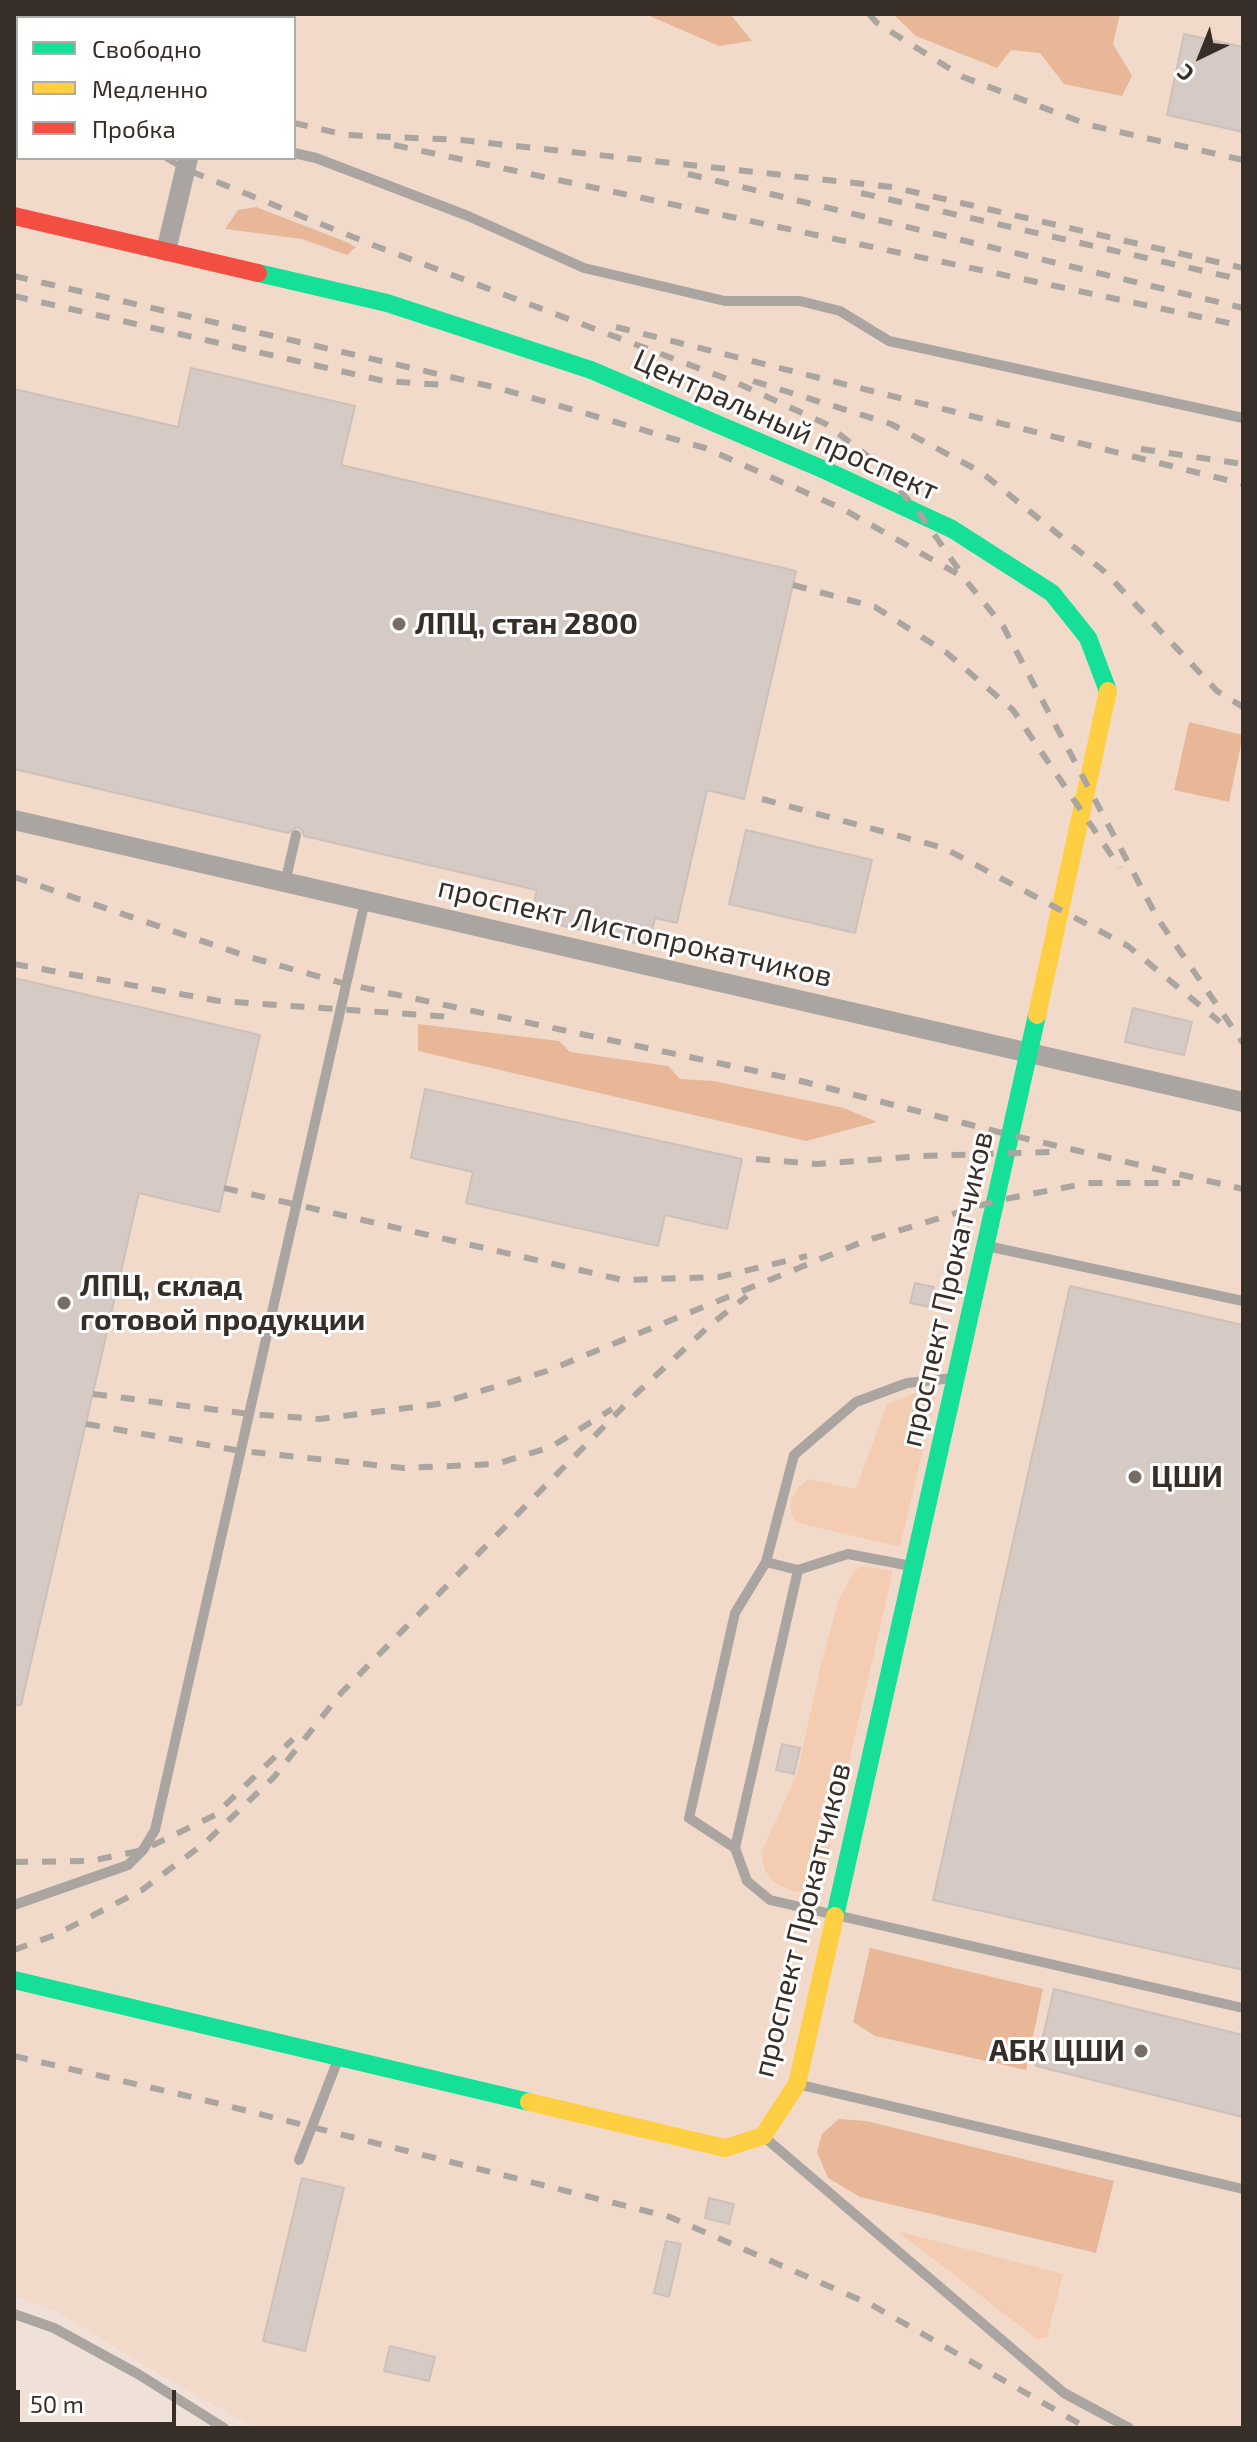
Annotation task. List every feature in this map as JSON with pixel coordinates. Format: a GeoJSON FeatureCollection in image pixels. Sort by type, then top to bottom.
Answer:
{"type":"FeatureCollection","features":[{"type":"Feature","properties":{"kind":"street"},"geometry":{"type":"LineString","coordinates":[[166,251],[188,160]]}},
{"type":"Feature","properties":{"kind":"street","name":"Центральный проспект"},"geometry":{"type":"LineString","coordinates":[[14,216],[387,303],[591,370],[827,471],[952,529],[1052,593],[1088,638],[1109,694],[1028,1053]]}},
{"type":"Feature","properties":{"kind":"street","name":"проспект Листопрокатчиков"},"geometry":{"type":"LineString","coordinates":[[14,820],[1243,1102]]}},
{"type":"Feature","properties":{"kind":"street","name":"проспект Прокатчиков"},"geometry":{"type":"LineString","coordinates":[[763,2136],[797,2084],[1028,1053]]}},
{"type":"Feature","properties":{"kind":"street"},"geometry":{"type":"LineString","coordinates":[[14,1980],[725,2148],[763,2136]]}},
{"type":"Feature","properties":{"kind":"lane"},"geometry":{"type":"LineString","coordinates":[[296,153],[316,158],[468,216],[584,268],[725,301],[800,301],[840,311],[889,341],[1243,418]]}},
{"type":"Feature","properties":{"kind":"lane"},"geometry":{"type":"LineString","coordinates":[[285,883],[296,835]]}},
{"type":"Feature","properties":{"kind":"lane"},"geometry":{"type":"LineString","coordinates":[[14,1905],[128,1865],[143,1850],[155,1830],[365,901]]}},
{"type":"Feature","properties":{"kind":"lane"},"geometry":{"type":"LineString","coordinates":[[985,1246],[1243,1301]]}},
{"type":"Feature","properties":{"kind":"lane"},"geometry":{"type":"LineString","coordinates":[[735,1848],[689,1818],[735,1613],[766,1562],[794,1455],[856,1402],[907,1383],[955,1378]]}},
{"type":"Feature","properties":{"kind":"lane"},"geometry":{"type":"LineString","coordinates":[[766,1562],[798,1570],[848,1554],[913,1567]]}},
{"type":"Feature","properties":{"kind":"lane"},"geometry":{"type":"LineString","coordinates":[[798,1570],[735,1848],[747,1881],[770,1900],[1243,2008]]}},
{"type":"Feature","properties":{"kind":"lane"},"geometry":{"type":"LineString","coordinates":[[299,2160],[339,2057]]}},
{"type":"Feature","properties":{"kind":"lane"},"geometry":{"type":"LineString","coordinates":[[797,2084],[1243,2189]]}},
{"type":"Feature","properties":{"kind":"lane"},"geometry":{"type":"LineString","coordinates":[[763,2136],[1064,2393],[1129,2428]]}},
{"type":"Feature","properties":{"kind":"lane"},"geometry":{"type":"LineString","coordinates":[[14,2314],[54,2328],[138,2374],[224,2428]]}},
{"type":"Feature","properties":{"kind":"shaded area"},"geometry":{"type":"Polygon","coordinates":[[[14,14],[1243,14],[1243,2428],[255,2428],[165,2378],[56,2311],[14,2296],[14,14]]]}},
{"type":"Feature","properties":{"kind":"shaded area"},"geometry":{"type":"Polygon","coordinates":[[[645,14],[730,14],[752,41],[719,46],[645,14]]]}},
{"type":"Feature","properties":{"kind":"shaded area"},"geometry":{"type":"Polygon","coordinates":[[[893,14],[1120,14],[1113,44],[1132,76],[1122,96],[1064,84],[1040,53],[1011,50],[997,68],[916,36],[893,14]]]}},
{"type":"Feature","properties":{"kind":"shaded area"},"geometry":{"type":"Polygon","coordinates":[[[256,207],[356,247],[347,255],[302,239],[225,229],[238,210],[256,207]]]}},
{"type":"Feature","properties":{"kind":"shaded area"},"geometry":{"type":"Polygon","coordinates":[[[1189,722],[1243,735],[1229,802],[1174,790],[1189,722]]]}},
{"type":"Feature","properties":{"kind":"shaded area"},"geometry":{"type":"Polygon","coordinates":[[[418,1024],[559,1041],[570,1052],[668,1066],[680,1079],[713,1081],[844,1108],[877,1122],[806,1141],[418,1051],[418,1024]]]}},
{"type":"Feature","properties":{"kind":"shaded area"},"geometry":{"type":"Polygon","coordinates":[[[915,1393],[936,1394],[900,1547],[798,1523],[791,1514],[791,1499],[798,1488],[808,1479],[856,1489],[887,1404],[915,1393]]]}},
{"type":"Feature","properties":{"kind":"shaded area"},"geometry":{"type":"Polygon","coordinates":[[[861,1566],[893,1571],[818,1896],[790,1890],[774,1882],[765,1871],[761,1853],[797,1774],[838,1602],[853,1573],[861,1566]]]}},
{"type":"Feature","properties":{"kind":"shaded area"},"geometry":{"type":"Polygon","coordinates":[[[870,1948],[1043,1989],[1026,2070],[875,2036],[853,2022],[870,1948]]]}},
{"type":"Feature","properties":{"kind":"shaded area"},"geometry":{"type":"Polygon","coordinates":[[[839,2119],[866,2121],[1114,2181],[1096,2253],[860,2197],[828,2178],[817,2152],[822,2134],[839,2119]]]}},
{"type":"Feature","properties":{"kind":"shaded area"},"geometry":{"type":"Polygon","coordinates":[[[897,2231],[1063,2274],[1047,2337],[1037,2339],[897,2231]]]}},
{"type":"Feature","properties":{"kind":"building"},"geometry":{"type":"Polygon","coordinates":[[[1184,34],[1243,47],[1243,132],[1167,115],[1184,34]]]}},
{"type":"Feature","properties":{"kind":"building","name":"ЛПЦ, стан 2800"},"geometry":{"type":"Polygon","coordinates":[[[191,368],[355,406],[341,465],[796,571],[744,799],[707,790],[677,923],[655,918],[648,946],[530,918],[537,890],[304,836],[297,827],[288,833],[14,769],[14,389],[178,427],[191,368]]]}},
{"type":"Feature","properties":{"kind":"building"},"geometry":{"type":"Polygon","coordinates":[[[746,830],[872,860],[855,933],[729,904],[746,830]]]}},
{"type":"Feature","properties":{"kind":"building","name":"ЛПЦ, склад готовой продукции"},"geometry":{"type":"Polygon","coordinates":[[[14,978],[260,1035],[219,1212],[139,1193],[21,1705],[14,1705],[14,978]]]}},
{"type":"Feature","properties":{"kind":"building"},"geometry":{"type":"Polygon","coordinates":[[[1133,1008],[1192,1022],[1184,1055],[1125,1042],[1133,1008]]]}},
{"type":"Feature","properties":{"kind":"building"},"geometry":{"type":"Polygon","coordinates":[[[425,1089],[742,1159],[727,1229],[665,1215],[658,1246],[466,1203],[473,1172],[411,1158],[425,1089]]]}},
{"type":"Feature","properties":{"kind":"building"},"geometry":{"type":"Polygon","coordinates":[[[915,1283],[934,1287],[929,1307],[910,1303],[915,1283]]]}},
{"type":"Feature","properties":{"kind":"building","name":"ЦШИ"},"geometry":{"type":"Polygon","coordinates":[[[1070,1286],[1243,1325],[1243,1970],[933,1900],[1070,1286]]]}},
{"type":"Feature","properties":{"kind":"building"},"geometry":{"type":"Polygon","coordinates":[[[782,1744],[800,1748],[794,1774],[776,1770],[782,1744]]]}},
{"type":"Feature","properties":{"kind":"building","name":"АБК ЦШИ"},"geometry":{"type":"Polygon","coordinates":[[[1054,1989],[1243,2035],[1243,2117],[1036,2066],[1054,1989]]]}},
{"type":"Feature","properties":{"kind":"building"},"geometry":{"type":"Polygon","coordinates":[[[302,2178],[344,2188],[305,2351],[263,2341],[302,2178]]]}},
{"type":"Feature","properties":{"kind":"building"},"geometry":{"type":"Polygon","coordinates":[[[709,2198],[734,2204],[729,2224],[705,2218],[709,2198]]]}},
{"type":"Feature","properties":{"kind":"building"},"geometry":{"type":"Polygon","coordinates":[[[666,2241],[681,2244],[669,2297],[654,2293],[666,2241]]]}},
{"type":"Feature","properties":{"kind":"building"},"geometry":{"type":"Polygon","coordinates":[[[390,2346],[435,2357],[429,2381],[384,2371],[390,2346]]]}},
{"type":"Feature","properties":{"kind":"railway"},"geometry":{"type":"LineString","coordinates":[[869,14],[877,23],[963,77],[1089,125],[1243,160]]}},
{"type":"Feature","properties":{"kind":"railway"},"geometry":{"type":"LineString","coordinates":[[296,123],[346,135],[461,140],[892,187],[1243,268]]}},
{"type":"Feature","properties":{"kind":"railway"},"geometry":{"type":"LineString","coordinates":[[394,145],[1243,326]]}},
{"type":"Feature","properties":{"kind":"railway"},"geometry":{"type":"LineString","coordinates":[[169,160],[373,245],[735,382],[826,424],[878,464],[920,514],[961,573]]}},
{"type":"Feature","properties":{"kind":"railway"},"geometry":{"type":"LineString","coordinates":[[688,174],[1243,308]]}},
{"type":"Feature","properties":{"kind":"railway"},"geometry":{"type":"LineString","coordinates":[[861,193],[1243,280]]}},
{"type":"Feature","properties":{"kind":"railway"},"geometry":{"type":"LineString","coordinates":[[14,276],[498,388],[705,448],[843,509],[963,577],[1003,626],[1158,919],[1243,1043]]}},
{"type":"Feature","properties":{"kind":"railway"},"geometry":{"type":"LineString","coordinates":[[14,296],[384,381],[444,385]]}},
{"type":"Feature","properties":{"kind":"railway"},"geometry":{"type":"LineString","coordinates":[[616,327],[1243,484]]}},
{"type":"Feature","properties":{"kind":"railway"},"geometry":{"type":"LineString","coordinates":[[753,381],[891,424],[981,472],[1105,572],[1217,691],[1243,707]]}},
{"type":"Feature","properties":{"kind":"railway"},"geometry":{"type":"LineString","coordinates":[[1141,449],[1243,464]]}},
{"type":"Feature","properties":{"kind":"railway"},"geometry":{"type":"LineString","coordinates":[[793,585],[875,607],[947,653],[1013,710],[1120,868]]}},
{"type":"Feature","properties":{"kind":"railway"},"geometry":{"type":"LineString","coordinates":[[762,799],[944,848],[1128,946],[1220,1022]]}},
{"type":"Feature","properties":{"kind":"railway"},"geometry":{"type":"LineString","coordinates":[[14,877],[249,957],[346,984],[793,1079],[1010,1135],[1243,1189]]}},
{"type":"Feature","properties":{"kind":"railway"},"geometry":{"type":"LineString","coordinates":[[14,964],[219,1001],[453,1017]]}},
{"type":"Feature","properties":{"kind":"railway"},"geometry":{"type":"LineString","coordinates":[[756,1159],[817,1164],[923,1156],[1051,1152]]}},
{"type":"Feature","properties":{"kind":"railway"},"geometry":{"type":"LineString","coordinates":[[93,1394],[249,1414],[320,1419],[438,1404],[547,1371],[862,1242],[995,1201],[1088,1183],[1180,1183]]}},
{"type":"Feature","properties":{"kind":"railway"},"geometry":{"type":"LineString","coordinates":[[224,1188],[623,1280],[719,1277],[807,1256]]}},
{"type":"Feature","properties":{"kind":"railway"},"geometry":{"type":"LineString","coordinates":[[14,1950],[55,1935],[142,1890],[206,1842],[274,1777],[342,1692],[636,1394],[709,1326],[747,1296]]}},
{"type":"Feature","properties":{"kind":"railway"},"geometry":{"type":"LineString","coordinates":[[86,1424],[241,1451],[404,1468],[496,1464],[551,1447],[612,1409]]}},
{"type":"Feature","properties":{"kind":"railway"},"geometry":{"type":"LineString","coordinates":[[14,1862],[91,1861],[143,1850],[215,1815],[293,1739]]}},
{"type":"Feature","properties":{"kind":"railway"},"geometry":{"type":"LineString","coordinates":[[14,2056],[196,2098],[670,2217],[872,2305],[1087,2428]]}},
{"type":"Feature","properties":{"kind":"traffic: fast"},"geometry":{"type":"LineString","coordinates":[[258,273],[387,303],[591,370],[827,471],[952,529],[1052,593],[1088,638],[1108,691]]}},
{"type":"Feature","properties":{"kind":"traffic: fast"},"geometry":{"type":"LineString","coordinates":[[835,1916],[1037,1015]]}},
{"type":"Feature","properties":{"kind":"traffic: fast"},"geometry":{"type":"LineString","coordinates":[[14,1980],[529,2102]]}},
{"type":"Feature","properties":{"kind":"traffic: slow"},"geometry":{"type":"LineString","coordinates":[[1037,1015],[1108,691]]}},
{"type":"Feature","properties":{"kind":"traffic: slow"},"geometry":{"type":"LineString","coordinates":[[529,2102],[725,2148],[763,2136],[797,2084],[835,1916]]}},
{"type":"Feature","properties":{"kind":"traffic: jam"},"geometry":{"type":"LineString","coordinates":[[14,216],[258,273]]}},
{"type":"Feature","properties":{"kind":"place","name":"ЛПЦ, стан 2800"},"geometry":{"type":"Point","coordinates":[399,624]}},
{"type":"Feature","properties":{"kind":"place","name":"ЛПЦ, склад готовой продукции"},"geometry":{"type":"Point","coordinates":[64,1303]}},
{"type":"Feature","properties":{"kind":"place","name":"ЦШИ"},"geometry":{"type":"Point","coordinates":[1135,1477]}},
{"type":"Feature","properties":{"kind":"place","name":"АБК ЦШИ"},"geometry":{"type":"Point","coordinates":[1141,2051]}}]}
